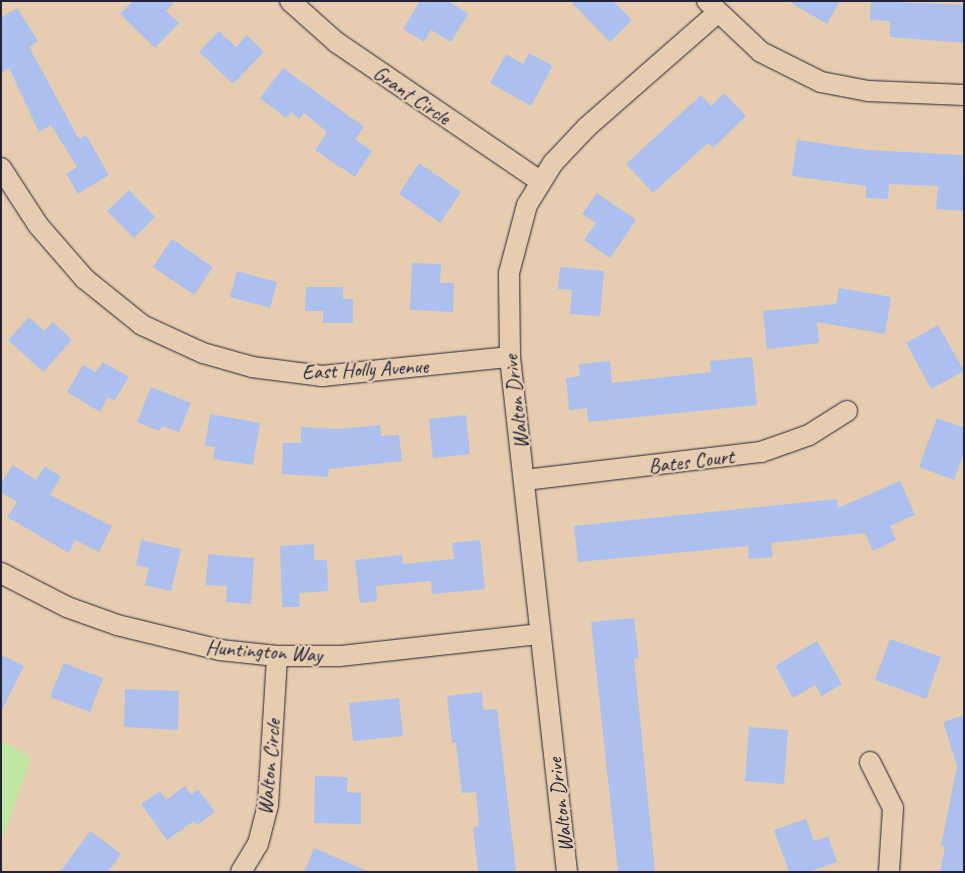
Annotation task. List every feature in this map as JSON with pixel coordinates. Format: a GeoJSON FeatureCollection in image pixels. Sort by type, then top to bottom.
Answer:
{"type":"FeatureCollection","features":[{"type":"Feature","properties":{"kind":"street","name":"Grant Circle"},"geometry":{"type":"LineString","coordinates":[[290,1],[336,42],[540,181]]}},
{"type":"Feature","properties":{"kind":"street","name":"Walton Drive"},"geometry":{"type":"LineString","coordinates":[[568,872],[510,357],[509,273],[519,227],[540,181],[587,127],[712,7]]}},
{"type":"Feature","properties":{"kind":"street"},"geometry":{"type":"LineString","coordinates":[[712,7],[761,52],[821,82],[868,91],[964,95]]}},
{"type":"Feature","properties":{"kind":"street","name":"East Holly Avenue"},"geometry":{"type":"LineString","coordinates":[[1,168],[38,225],[85,279],[142,324],[203,353],[252,367],[322,376],[510,357]]}},
{"type":"Feature","properties":{"kind":"street","name":"Bates Court"},"geometry":{"type":"LineString","coordinates":[[525,480],[761,452],[809,435],[847,411]]}},
{"type":"Feature","properties":{"kind":"street","name":"Huntington Way"},"geometry":{"type":"LineString","coordinates":[[1,573],[67,607],[143,633],[195,646],[277,656],[340,656],[540,634]]}},
{"type":"Feature","properties":{"kind":"street","name":"Walton Circle"},"geometry":{"type":"LineString","coordinates":[[241,872],[258,844],[267,812],[277,656]]}},
{"type":"Feature","properties":{"kind":"street"},"geometry":{"type":"LineString","coordinates":[[870,762],[893,808],[889,872]]}},
{"type":"Feature","properties":{"kind":"green space"},"geometry":{"type":"Polygon","coordinates":[[[1,740],[31,758],[1,842],[1,740]]]}},
{"type":"Feature","properties":{"kind":"building"},"geometry":{"type":"Polygon","coordinates":[[[133,1],[175,1],[166,11],[179,23],[155,48],[120,14],[133,1]]]}},
{"type":"Feature","properties":{"kind":"building"},"geometry":{"type":"Polygon","coordinates":[[[420,1],[448,1],[468,14],[451,42],[431,30],[424,42],[403,29],[420,1]]]}},
{"type":"Feature","properties":{"kind":"building"},"geometry":{"type":"Polygon","coordinates":[[[570,1],[613,1],[632,20],[610,42],[570,1]]]}},
{"type":"Feature","properties":{"kind":"building"},"geometry":{"type":"Polygon","coordinates":[[[788,1],[840,1],[827,24],[788,1]]]}},
{"type":"Feature","properties":{"kind":"building"},"geometry":{"type":"Polygon","coordinates":[[[871,1],[964,5],[964,43],[890,37],[890,21],[870,20],[871,1]]]}},
{"type":"Feature","properties":{"kind":"building"},"geometry":{"type":"Polygon","coordinates":[[[17,8],[38,41],[29,47],[79,139],[86,135],[109,175],[78,194],[66,174],[77,167],[51,125],[39,132],[9,68],[1,73],[1,18],[17,8]]]}},
{"type":"Feature","properties":{"kind":"building"},"geometry":{"type":"Polygon","coordinates":[[[219,31],[236,47],[247,35],[264,52],[233,84],[199,52],[219,31]]]}},
{"type":"Feature","properties":{"kind":"building"},"geometry":{"type":"Polygon","coordinates":[[[529,53],[553,66],[531,106],[490,83],[506,54],[523,64],[529,53]]]}},
{"type":"Feature","properties":{"kind":"building"},"geometry":{"type":"Polygon","coordinates":[[[283,68],[364,127],[355,139],[372,151],[355,177],[315,150],[327,132],[304,113],[299,119],[291,112],[286,118],[260,98],[283,68]]]}},
{"type":"Feature","properties":{"kind":"building"},"geometry":{"type":"Polygon","coordinates":[[[724,93],[746,116],[713,148],[708,143],[653,193],[626,164],[701,95],[711,106],[724,93]]]}},
{"type":"Feature","properties":{"kind":"building"},"geometry":{"type":"Polygon","coordinates":[[[797,140],[868,150],[962,155],[964,211],[936,209],[938,186],[889,184],[888,199],[866,198],[866,186],[792,176],[797,140]]]}},
{"type":"Feature","properties":{"kind":"building"},"geometry":{"type":"Polygon","coordinates":[[[419,163],[461,192],[440,223],[399,194],[419,163]]]}},
{"type":"Feature","properties":{"kind":"building"},"geometry":{"type":"Polygon","coordinates":[[[129,190],[155,217],[134,238],[107,211],[129,190]]]}},
{"type":"Feature","properties":{"kind":"building"},"geometry":{"type":"Polygon","coordinates":[[[597,193],[636,220],[610,258],[584,240],[596,223],[582,214],[597,193]]]}},
{"type":"Feature","properties":{"kind":"building"},"geometry":{"type":"Polygon","coordinates":[[[172,239],[213,267],[194,295],[153,267],[172,239]]]}},
{"type":"Feature","properties":{"kind":"building"},"geometry":{"type":"Polygon","coordinates":[[[412,263],[441,264],[440,283],[454,283],[453,312],[410,310],[412,263]]]}},
{"type":"Feature","properties":{"kind":"building"},"geometry":{"type":"Polygon","coordinates":[[[560,267],[604,271],[600,316],[570,314],[572,290],[558,289],[560,267]]]}},
{"type":"Feature","properties":{"kind":"building"},"geometry":{"type":"Polygon","coordinates":[[[237,271],[277,282],[270,308],[230,297],[237,271]]]}},
{"type":"Feature","properties":{"kind":"building"},"geometry":{"type":"Polygon","coordinates":[[[306,287],[343,287],[343,299],[353,299],[353,323],[323,323],[323,311],[305,311],[306,287]]]}},
{"type":"Feature","properties":{"kind":"building"},"geometry":{"type":"Polygon","coordinates":[[[839,288],[891,297],[885,334],[817,322],[819,343],[767,349],[763,311],[836,304],[839,288]]]}},
{"type":"Feature","properties":{"kind":"building"},"geometry":{"type":"Polygon","coordinates":[[[29,317],[44,331],[53,322],[72,340],[43,372],[8,340],[29,317]]]}},
{"type":"Feature","properties":{"kind":"building"},"geometry":{"type":"Polygon","coordinates":[[[938,325],[964,371],[931,389],[906,343],[938,325]]]}},
{"type":"Feature","properties":{"kind":"building"},"geometry":{"type":"Polygon","coordinates":[[[752,357],[757,405],[588,422],[587,408],[569,410],[566,378],[580,376],[579,364],[610,361],[612,383],[711,372],[710,361],[752,357]]]}},
{"type":"Feature","properties":{"kind":"building"},"geometry":{"type":"Polygon","coordinates":[[[103,362],[129,377],[114,401],[108,397],[100,412],[67,392],[83,365],[96,372],[103,362]]]}},
{"type":"Feature","properties":{"kind":"building"},"geometry":{"type":"Polygon","coordinates":[[[151,387],[191,403],[179,432],[162,426],[159,431],[137,422],[151,387]]]}},
{"type":"Feature","properties":{"kind":"building"},"geometry":{"type":"Polygon","coordinates":[[[210,414],[260,423],[253,465],[213,459],[215,447],[205,446],[210,414]]]}},
{"type":"Feature","properties":{"kind":"building"},"geometry":{"type":"Polygon","coordinates":[[[466,415],[470,454],[433,458],[429,419],[466,415]]]}},
{"type":"Feature","properties":{"kind":"building"},"geometry":{"type":"Polygon","coordinates":[[[937,418],[964,428],[964,453],[954,480],[919,467],[937,418]]]}},
{"type":"Feature","properties":{"kind":"building"},"geometry":{"type":"Polygon","coordinates":[[[380,425],[381,436],[399,435],[402,461],[329,469],[328,477],[282,474],[283,443],[301,443],[301,427],[339,429],[380,425]]]}},
{"type":"Feature","properties":{"kind":"building"},"geometry":{"type":"Polygon","coordinates":[[[13,465],[36,480],[45,466],[61,477],[50,495],[112,526],[99,552],[75,540],[69,553],[7,517],[17,502],[1,492],[1,483],[13,465]]]}},
{"type":"Feature","properties":{"kind":"building"},"geometry":{"type":"Polygon","coordinates":[[[900,481],[915,515],[890,526],[896,540],[873,551],[865,533],[771,543],[773,557],[749,559],[748,546],[578,562],[574,526],[837,499],[838,508],[900,481]]]}},
{"type":"Feature","properties":{"kind":"building"},"geometry":{"type":"Polygon","coordinates":[[[141,540],[181,549],[171,591],[145,585],[149,568],[136,565],[141,540]]]}},
{"type":"Feature","properties":{"kind":"building"},"geometry":{"type":"Polygon","coordinates":[[[480,540],[485,589],[432,594],[431,581],[376,586],[377,601],[360,603],[355,560],[402,555],[403,564],[454,559],[452,543],[480,540]]]}},
{"type":"Feature","properties":{"kind":"building"},"geometry":{"type":"Polygon","coordinates":[[[314,544],[314,560],[327,560],[328,591],[299,593],[300,607],[282,607],[280,546],[314,544]]]}},
{"type":"Feature","properties":{"kind":"building"},"geometry":{"type":"Polygon","coordinates":[[[208,554],[254,558],[251,604],[226,602],[227,586],[206,585],[208,554]]]}},
{"type":"Feature","properties":{"kind":"building"},"geometry":{"type":"Polygon","coordinates":[[[634,618],[639,658],[634,659],[655,872],[618,872],[591,622],[634,618]]]}},
{"type":"Feature","properties":{"kind":"building"},"geometry":{"type":"Polygon","coordinates":[[[890,639],[941,657],[926,699],[875,680],[890,639]]]}},
{"type":"Feature","properties":{"kind":"building"},"geometry":{"type":"Polygon","coordinates":[[[817,641],[842,684],[822,696],[815,685],[793,698],[775,666],[817,641]]]}},
{"type":"Feature","properties":{"kind":"building"},"geometry":{"type":"Polygon","coordinates":[[[1,655],[24,666],[1,712],[1,655]]]}},
{"type":"Feature","properties":{"kind":"building"},"geometry":{"type":"Polygon","coordinates":[[[64,663],[103,678],[90,712],[50,697],[64,663]]]}},
{"type":"Feature","properties":{"kind":"building"},"geometry":{"type":"Polygon","coordinates":[[[125,689],[179,691],[178,730],[124,727],[125,689]]]}},
{"type":"Feature","properties":{"kind":"building"},"geometry":{"type":"Polygon","coordinates":[[[482,692],[483,710],[497,709],[516,872],[478,872],[473,827],[479,826],[476,792],[462,793],[456,743],[452,743],[447,696],[482,692]]]}},
{"type":"Feature","properties":{"kind":"building"},"geometry":{"type":"Polygon","coordinates":[[[399,698],[403,736],[353,741],[349,703],[399,698]]]}},
{"type":"Feature","properties":{"kind":"building"},"geometry":{"type":"Polygon","coordinates":[[[964,715],[964,872],[940,872],[945,847],[941,846],[957,766],[943,722],[964,715]]]}},
{"type":"Feature","properties":{"kind":"building"},"geometry":{"type":"Polygon","coordinates":[[[749,727],[788,730],[784,784],[745,781],[749,727]]]}},
{"type":"Feature","properties":{"kind":"building"},"geometry":{"type":"Polygon","coordinates":[[[315,776],[348,777],[347,792],[361,793],[361,824],[314,823],[315,776]]]}},
{"type":"Feature","properties":{"kind":"building"},"geometry":{"type":"Polygon","coordinates":[[[185,786],[191,795],[198,789],[215,812],[197,825],[194,821],[167,840],[141,804],[160,791],[166,800],[185,786]]]}},
{"type":"Feature","properties":{"kind":"building"},"geometry":{"type":"Polygon","coordinates":[[[806,819],[814,841],[828,836],[837,862],[809,872],[789,872],[774,830],[806,819]]]}},
{"type":"Feature","properties":{"kind":"building"},"geometry":{"type":"Polygon","coordinates":[[[90,831],[121,854],[108,872],[60,872],[90,831]]]}},
{"type":"Feature","properties":{"kind":"building"},"geometry":{"type":"Polygon","coordinates":[[[314,848],[370,872],[304,872],[314,848]]]}}]}
